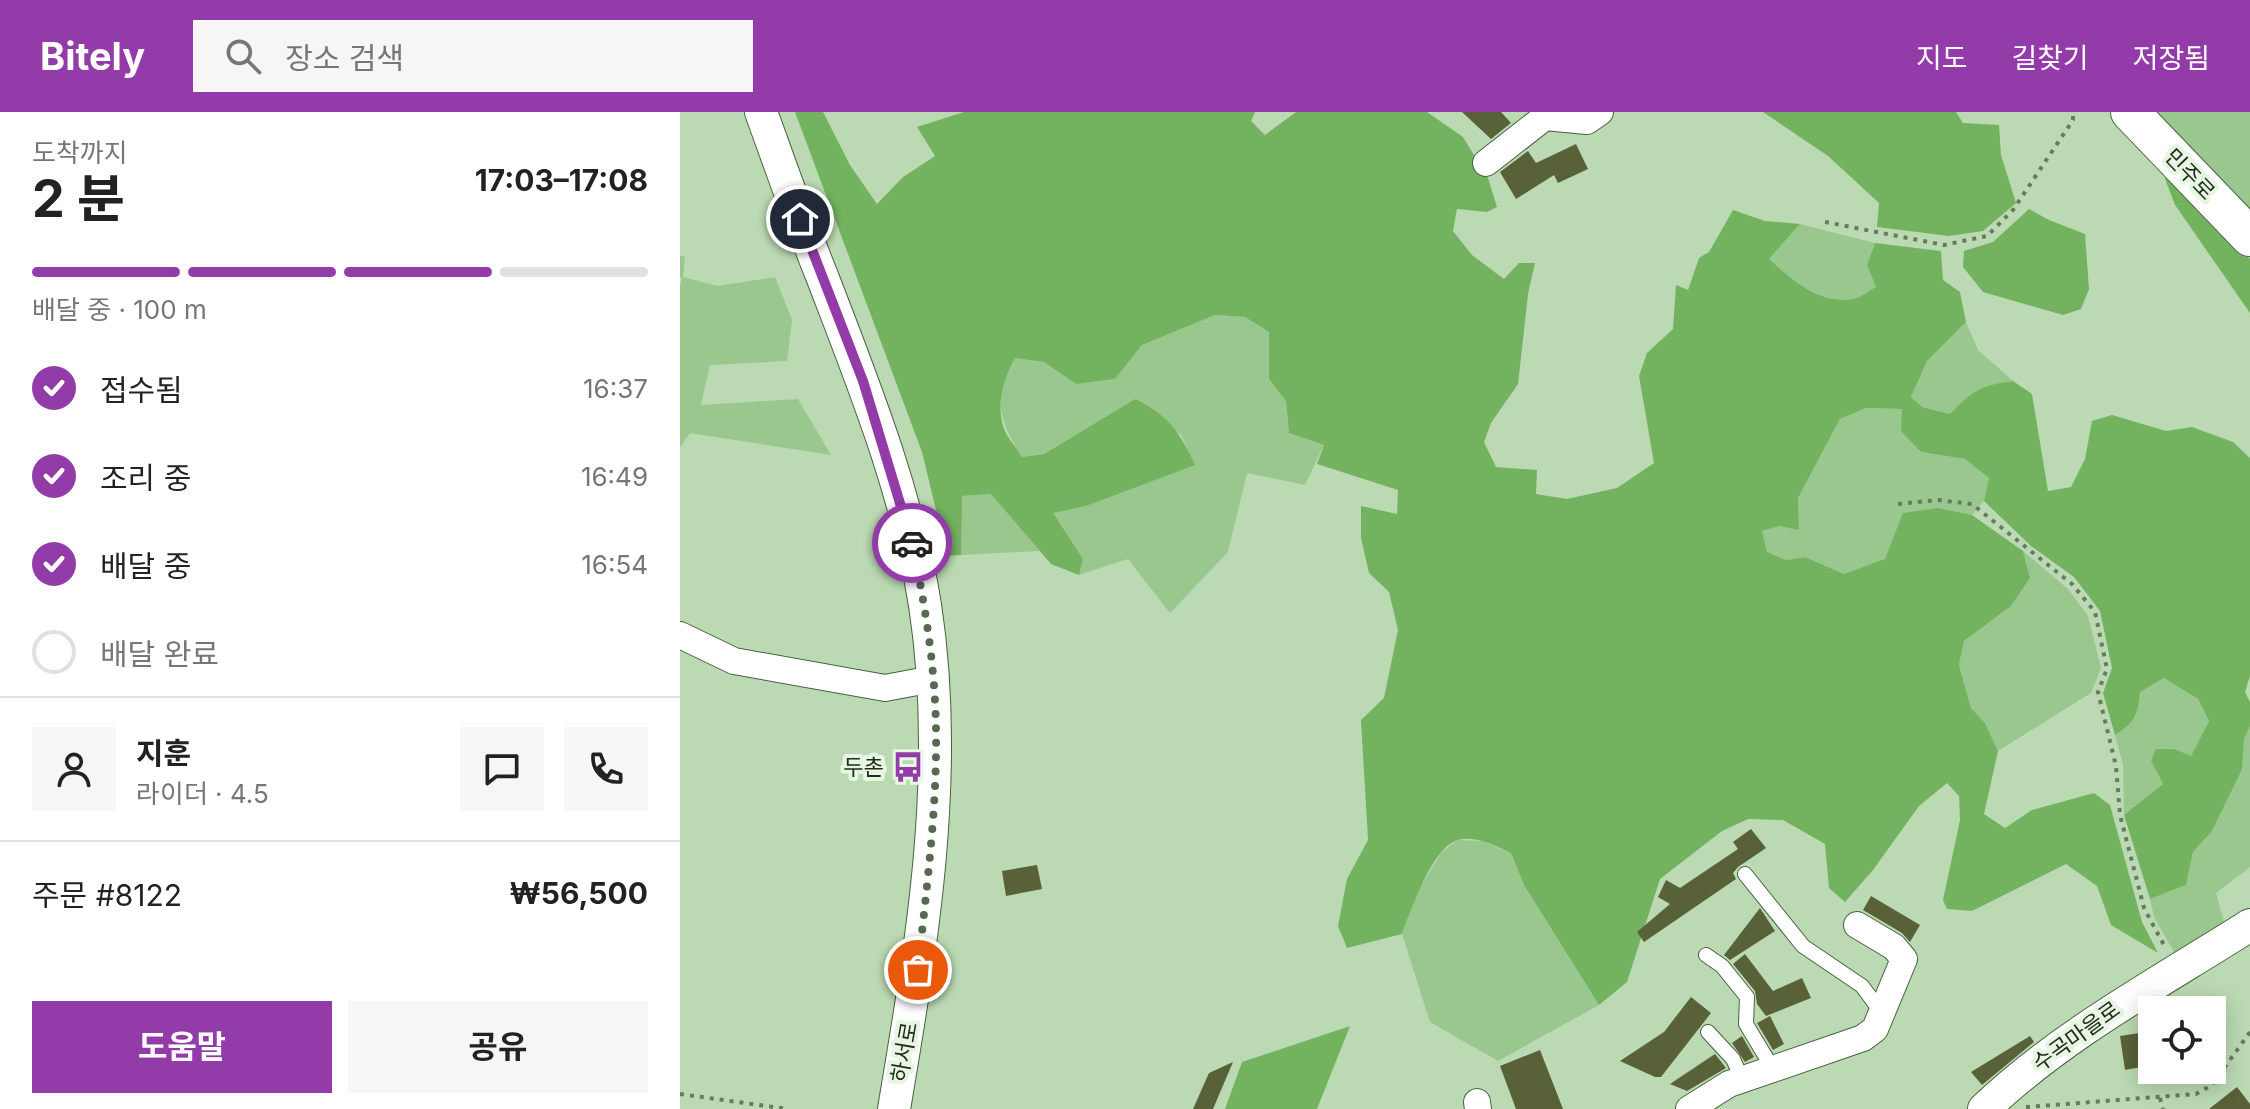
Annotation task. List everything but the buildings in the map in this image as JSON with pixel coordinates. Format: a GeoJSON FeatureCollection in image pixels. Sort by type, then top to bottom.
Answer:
{"type":"FeatureCollection","features":[{"type":"Feature","properties":{"kind":"main road","name":"민주로"},"geometry":{"type":"LineString","coordinates":[[2130,112],[2250,237]]}},
{"type":"Feature","properties":{"kind":"street","name":"하서로"},"geometry":{"type":"LineString","coordinates":[[761,112],[863,381],[901,500],[925,604],[933,679],[935,763],[931,839],[918,970],[894,1109]]}},
{"type":"Feature","properties":{"kind":"street"},"geometry":{"type":"LineString","coordinates":[[1486,163],[1545,117],[1587,121],[1600,112]]}},
{"type":"Feature","properties":{"kind":"street"},"geometry":{"type":"LineString","coordinates":[[680,635],[734,661],[870,686],[885,688],[933,679]]}},
{"type":"Feature","properties":{"kind":"street"},"geometry":{"type":"LineString","coordinates":[[1689,1109],[1729,1084],[1863,1038],[1875,1029],[1904,959],[1894,947],[1857,925]]}},
{"type":"Feature","properties":{"kind":"street","name":"수곡마을로"},"geometry":{"type":"LineString","coordinates":[[1986,1107],[2042,1059],[2125,1000],[2250,925]]}},
{"type":"Feature","properties":{"kind":"lane"},"geometry":{"type":"LineString","coordinates":[[1745,874],[1803,946],[1862,986],[1882,1014]]}},
{"type":"Feature","properties":{"kind":"lane"},"geometry":{"type":"LineString","coordinates":[[1706,955],[1722,966],[1747,997],[1746,1024],[1773,1069]]}},
{"type":"Feature","properties":{"kind":"lane"},"geometry":{"type":"LineString","coordinates":[[1708,1032],[1733,1059],[1742,1079]]}},
{"type":"Feature","properties":{"kind":"path"},"geometry":{"type":"LineString","coordinates":[[1825,222],[1944,245],[1987,236],[2013,210],[2073,120],[2073,112]]}},
{"type":"Feature","properties":{"kind":"path"},"geometry":{"type":"LineString","coordinates":[[1898,504],[1938,500],[1972,504],[2072,584],[2095,612],[2107,669],[2098,692],[2116,766],[2120,815],[2144,908],[2178,970]]}},
{"type":"Feature","properties":{"kind":"path","name":"수곡마을로"},"geometry":{"type":"LineString","coordinates":[[1986,1107],[2196,1094],[2212,1085],[2250,1032]]}},
{"type":"Feature","properties":{"kind":"path"},"geometry":{"type":"LineString","coordinates":[[680,1094],[788,1109]]}},
{"type":"Feature","properties":{"kind":"path"},"geometry":{"type":"LineString","coordinates":[[2160,1098],[2163,1109]]}},
{"type":"Feature","properties":{"kind":"green space"},"geometry":{"type":"Polygon","coordinates":[[[795,112],[823,112],[850,165],[877,204],[903,177],[935,156],[917,127],[964,112],[1255,112],[1251,121],[1265,135],[1296,112],[1427,112],[1463,137],[1488,178],[1497,207],[1487,212],[1457,209],[1453,231],[1472,255],[1504,279],[1519,263],[1535,263],[1528,294],[1518,384],[1491,423],[1484,442],[1496,467],[1537,470],[1536,494],[1567,499],[1617,488],[1654,463],[1639,376],[1647,353],[1673,329],[1676,285],[1688,290],[1699,258],[1709,252],[1733,210],[1765,221],[1800,224],[1769,259],[1807,289],[1829,298],[1856,298],[1876,287],[1867,265],[1875,243],[1941,251],[1943,280],[1960,292],[1966,322],[1927,361],[1911,397],[1922,407],[1950,414],[1978,390],[2013,381],[2032,394],[2048,491],[2071,487],[2085,459],[2092,421],[2112,415],[2166,431],[2192,427],[2233,442],[2250,458],[2250,676],[2245,692],[2250,702],[2250,726],[2244,739],[2242,770],[2212,831],[2193,852],[2186,885],[2150,899],[2124,815],[2163,784],[2151,761],[2156,749],[2175,749],[2191,756],[2209,721],[2198,699],[2164,678],[2140,692],[2134,717],[2115,735],[2103,693],[2112,668],[2100,611],[2074,577],[2031,546],[1984,501],[1989,478],[1965,459],[1921,452],[1901,431],[1902,409],[1866,408],[1840,419],[1798,498],[1799,530],[1779,526],[1762,531],[1767,552],[1786,560],[1805,557],[1844,574],[1885,559],[1903,513],[1938,508],[1972,515],[2023,551],[2030,578],[2011,606],[1964,641],[1959,665],[1971,708],[1985,723],[1998,751],[1984,814],[2005,828],[2032,810],[2094,793],[2110,805],[2142,922],[2158,953],[2111,925],[2097,886],[2066,864],[1972,911],[1947,909],[1943,900],[1960,820],[1959,796],[1947,783],[1919,806],[1873,870],[1845,902],[1829,888],[1825,844],[1783,820],[1748,819],[1722,831],[1660,879],[1627,982],[1599,1005],[1524,885],[1511,853],[1479,840],[1458,840],[1440,854],[1424,881],[1402,934],[1347,948],[1338,926],[1347,879],[1368,840],[1361,720],[1384,698],[1398,630],[1389,592],[1369,573],[1361,538],[1361,506],[1397,514],[1398,490],[1317,464],[1324,445],[1289,433],[1286,401],[1269,379],[1269,332],[1245,317],[1215,315],[1142,345],[1115,379],[1076,384],[1044,362],[1015,358],[1004,383],[1001,411],[1006,433],[1022,457],[1044,454],[1135,399],[1165,418],[1184,443],[1195,465],[1086,506],[1053,513],[1083,559],[1079,575],[1051,564],[991,494],[962,496],[961,555],[947,556],[922,452],[795,112]]]}},
{"type":"Feature","properties":{"kind":"green space"},"geometry":{"type":"Polygon","coordinates":[[[1763,112],[1956,112],[1963,123],[1999,125],[2001,155],[2016,203],[1983,231],[1949,236],[1877,227],[1879,203],[1828,156],[1763,112]]]}},
{"type":"Feature","properties":{"kind":"green space"},"geometry":{"type":"Polygon","coordinates":[[[2156,112],[2250,112],[2250,217],[2156,112]]]}},
{"type":"Feature","properties":{"kind":"green space"},"geometry":{"type":"Polygon","coordinates":[[[2169,170],[2250,259],[2250,313],[2175,205],[2165,179],[2169,170]]]}},
{"type":"Feature","properties":{"kind":"green space"},"geometry":{"type":"Polygon","coordinates":[[[2029,209],[2085,234],[2089,289],[2081,309],[2063,315],[1983,292],[1963,267],[1964,251],[1993,242],[2029,209]]]}},
{"type":"Feature","properties":{"kind":"green space"},"geometry":{"type":"Polygon","coordinates":[[[1800,224],[1875,243],[1867,265],[1876,287],[1859,297],[1841,300],[1807,289],[1787,275],[1769,259],[1800,224]]]}},
{"type":"Feature","properties":{"kind":"green space"},"geometry":{"type":"Polygon","coordinates":[[[680,255],[685,257],[683,277],[717,286],[775,277],[792,320],[787,361],[710,365],[701,405],[798,399],[831,455],[690,433],[680,447],[680,255]]]}},
{"type":"Feature","properties":{"kind":"green space"},"geometry":{"type":"Polygon","coordinates":[[[1215,315],[1245,317],[1269,332],[1269,379],[1286,401],[1289,433],[1324,445],[1305,485],[1247,473],[1228,552],[1170,613],[1128,559],[1079,575],[1083,559],[1052,513],[1086,506],[1194,465],[1182,436],[1135,399],[1044,454],[1022,457],[1008,432],[1001,397],[1015,358],[1044,362],[1076,384],[1115,379],[1142,345],[1215,315]]]}},
{"type":"Feature","properties":{"kind":"green space"},"geometry":{"type":"Polygon","coordinates":[[[1966,322],[1978,350],[2013,381],[1978,390],[1950,414],[1922,407],[1911,397],[1927,361],[1966,322]]]}},
{"type":"Feature","properties":{"kind":"green space"},"geometry":{"type":"Polygon","coordinates":[[[1866,408],[1902,409],[1920,452],[1965,459],[1989,478],[1984,501],[1972,515],[1938,508],[1885,560],[1844,574],[1805,557],[1786,560],[1767,552],[1762,531],[1779,526],[1799,530],[1798,498],[1840,419],[1866,408]]]}},
{"type":"Feature","properties":{"kind":"green space"},"geometry":{"type":"Polygon","coordinates":[[[991,494],[1040,551],[961,555],[961,496],[991,494]]]}},
{"type":"Feature","properties":{"kind":"green space"},"geometry":{"type":"Polygon","coordinates":[[[2023,551],[2068,589],[2088,616],[2101,668],[2091,693],[1998,751],[1985,723],[1971,708],[1959,665],[1964,641],[2011,606],[2030,578],[2023,551]]]}},
{"type":"Feature","properties":{"kind":"green space"},"geometry":{"type":"Polygon","coordinates":[[[2164,678],[2198,699],[2209,721],[2191,756],[2175,749],[2151,761],[2163,784],[2124,815],[2123,765],[2115,735],[2134,717],[2140,692],[2164,678]]]}},
{"type":"Feature","properties":{"kind":"green space"},"geometry":{"type":"Polygon","coordinates":[[[2250,726],[2250,867],[2216,893],[2224,922],[2175,954],[2154,917],[2150,899],[2186,885],[2193,852],[2212,831],[2242,771],[2244,739],[2250,726]]]}},
{"type":"Feature","properties":{"kind":"green space"},"geometry":{"type":"Polygon","coordinates":[[[1457,840],[1483,841],[1511,853],[1524,885],[1599,1005],[1498,1061],[1430,1022],[1402,934],[1417,893],[1441,853],[1457,840]]]}},
{"type":"Feature","properties":{"kind":"green space"},"geometry":{"type":"Polygon","coordinates":[[[1350,1026],[1317,1109],[1225,1109],[1242,1062],[1350,1026]]]}},
{"type":"Feature","properties":{"kind":"way so far"},"geometry":{"type":"LineString","coordinates":[[912,543],[925,604],[935,703],[931,839],[918,970]]}},
{"type":"Feature","properties":{"kind":"place","name":"두촌"},"geometry":{"type":"Point","coordinates":[908,767]}},
{"type":"Feature","properties":{"kind":"route"},"geometry":{"type":"LineString","coordinates":[[800,219],[863,381],[912,543]]}}]}
